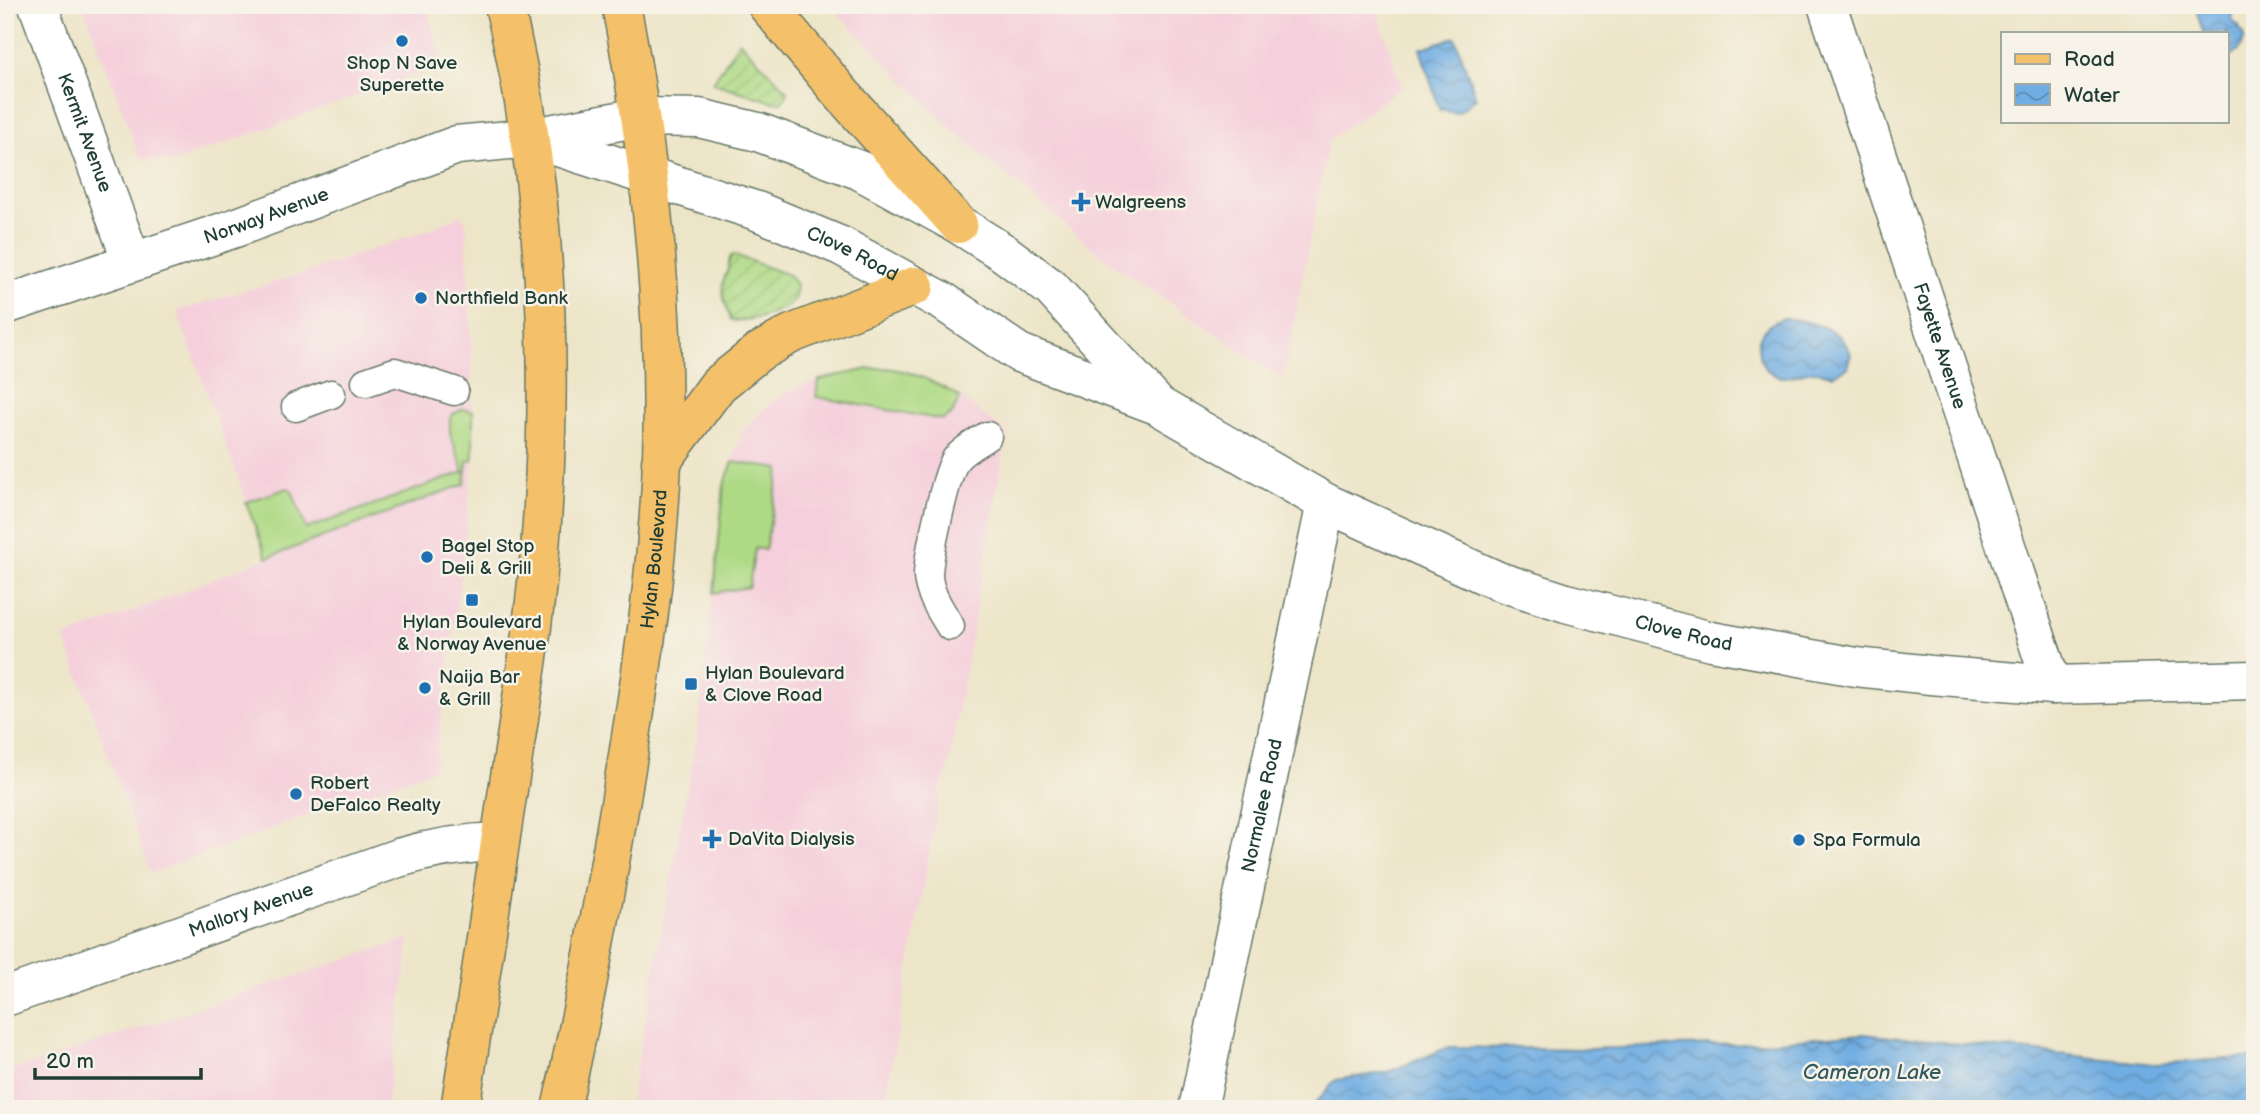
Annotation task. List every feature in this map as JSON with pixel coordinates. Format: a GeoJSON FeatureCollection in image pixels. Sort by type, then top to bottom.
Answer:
{"type":"FeatureCollection","features":[{"type":"Feature","properties":{"kind":"main road"},"geometry":{"type":"LineString","coordinates":[[460,1109],[529,653],[540,550],[544,464],[545,374],[540,226],[530,138],[517,60],[504,5]]}},
{"type":"Feature","properties":{"kind":"main road","name":"Hylan Boulevard"},"geometry":{"type":"LineString","coordinates":[[561,1109],[603,901],[635,713],[656,560],[662,463],[658,304],[647,176],[621,5]]}},
{"type":"Feature","properties":{"kind":"main road"},"geometry":{"type":"LineString","coordinates":[[767,5],[840,92],[958,224]]}},
{"type":"Feature","properties":{"kind":"main road"},"geometry":{"type":"LineString","coordinates":[[662,463],[718,385],[760,352],[791,334],[915,286]]}},
{"type":"Feature","properties":{"kind":"street","name":"Kermit Avenue"},"geometry":{"type":"LineString","coordinates":[[38,5],[132,262]]}},
{"type":"Feature","properties":{"kind":"street","name":"Fayette Avenue"},"geometry":{"type":"LineString","coordinates":[[1827,5],[2053,685]]}},
{"type":"Feature","properties":{"kind":"street","name":"Norway Avenue"},"geometry":{"type":"LineString","coordinates":[[5,305],[234,228],[457,145],[530,138],[640,117]]}},
{"type":"Feature","properties":{"kind":"street","name":"Clove Road"},"geometry":{"type":"LineString","coordinates":[[640,117],[699,118],[758,132],[859,170],[958,224],[1004,253],[1051,288],[1157,405]]}},
{"type":"Feature","properties":{"kind":"street","name":"Clove Road"},"geometry":{"type":"LineString","coordinates":[[530,138],[706,194],[841,246],[915,286],[1019,353],[1157,405],[1326,503],[1497,581],[1639,623],[1712,641],[1857,667],[2053,685],[2255,680]]}},
{"type":"Feature","properties":{"kind":"street","name":"Normalee Road"},"geometry":{"type":"LineString","coordinates":[[1198,1109],[1326,503]]}},
{"type":"Feature","properties":{"kind":"street","name":"Mallory Avenue"},"geometry":{"type":"LineString","coordinates":[[5,998],[398,858],[461,843],[500,842]]}},
{"type":"Feature","properties":{"kind":"lane"},"geometry":{"type":"LineString","coordinates":[[366,382],[395,372],[454,391]]}},
{"type":"Feature","properties":{"kind":"lane"},"geometry":{"type":"LineString","coordinates":[[296,407],[331,394]]}},
{"type":"Feature","properties":{"kind":"lane"},"geometry":{"type":"LineString","coordinates":[[950,626],[938,606],[928,576],[944,488],[949,471],[958,457],[987,436]]}},
{"type":"Feature","properties":{"kind":"shaded area"},"geometry":{"type":"Polygon","coordinates":[[[83,5],[426,5],[443,65],[173,162],[140,158],[83,5]]]}},
{"type":"Feature","properties":{"kind":"shaded area"},"geometry":{"type":"Polygon","coordinates":[[[848,5],[1375,5],[1402,87],[1329,140],[1283,379],[1109,262],[956,133],[839,15],[848,5]]]}},
{"type":"Feature","properties":{"kind":"shaded area"},"geometry":{"type":"Polygon","coordinates":[[[459,216],[463,217],[466,225],[473,460],[461,577],[434,769],[151,873],[65,638],[267,558],[177,311],[301,274],[429,230],[459,216]]]}},
{"type":"Feature","properties":{"kind":"shaded area"},"geometry":{"type":"Polygon","coordinates":[[[868,369],[905,371],[937,384],[960,397],[1007,433],[884,1109],[629,1109],[698,730],[727,473],[745,428],[785,393],[819,380],[868,369]]]}},
{"type":"Feature","properties":{"kind":"shaded area"},"geometry":{"type":"Polygon","coordinates":[[[410,938],[386,1109],[5,1109],[5,1073],[410,938]]]}},
{"type":"Feature","properties":{"kind":"green space"},"geometry":{"type":"Polygon","coordinates":[[[739,41],[787,90],[786,97],[781,102],[773,102],[713,83],[739,41]]]}},
{"type":"Feature","properties":{"kind":"green space"},"geometry":{"type":"Polygon","coordinates":[[[734,255],[789,275],[796,285],[792,302],[781,310],[763,316],[731,320],[723,296],[723,285],[730,258],[734,255]]]}},
{"type":"Feature","properties":{"kind":"green space"},"geometry":{"type":"Polygon","coordinates":[[[886,368],[933,382],[960,397],[952,414],[943,420],[816,397],[819,380],[868,369],[886,368]]]}},
{"type":"Feature","properties":{"kind":"green space"},"geometry":{"type":"Polygon","coordinates":[[[463,409],[473,411],[473,460],[467,461],[465,484],[267,558],[246,502],[288,488],[292,491],[306,529],[464,472],[450,433],[450,419],[453,414],[463,409]]]}},
{"type":"Feature","properties":{"kind":"green space"},"geometry":{"type":"Polygon","coordinates":[[[733,462],[780,469],[765,550],[755,548],[749,587],[714,593],[724,485],[733,462]]]}},
{"type":"Feature","properties":{"kind":"water"},"geometry":{"type":"Polygon","coordinates":[[[2195,5],[2228,5],[2234,23],[2244,37],[2239,50],[2228,56],[2228,32],[2203,32],[2195,5]]]}},
{"type":"Feature","properties":{"kind":"water"},"geometry":{"type":"Polygon","coordinates":[[[1455,37],[1476,98],[1454,113],[1443,109],[1440,111],[1420,49],[1455,37]]]}},
{"type":"Feature","properties":{"kind":"water"},"geometry":{"type":"Polygon","coordinates":[[[1784,318],[1824,327],[1840,337],[1851,354],[1847,368],[1833,375],[1812,371],[1783,377],[1771,373],[1762,362],[1759,342],[1767,327],[1784,318]]]}},
{"type":"Feature","properties":{"kind":"water","name":"Cameron Lake"},"geometry":{"type":"Polygon","coordinates":[[[1863,1034],[2155,1064],[2255,1057],[2255,1109],[1310,1109],[1336,1080],[1388,1072],[1449,1047],[1588,1049],[1740,1044],[1863,1034]]]}},
{"type":"Feature","properties":{"kind":"place","name":"Shop N Save Superette"},"geometry":{"type":"Point","coordinates":[402,41]}},
{"type":"Feature","properties":{"kind":"place","name":"Walgreens"},"geometry":{"type":"Point","coordinates":[1081,202]}},
{"type":"Feature","properties":{"kind":"place","name":"Northfield Bank"},"geometry":{"type":"Point","coordinates":[421,298]}},
{"type":"Feature","properties":{"kind":"place","name":"Bagel Stop Deli & Grill"},"geometry":{"type":"Point","coordinates":[427,557]}},
{"type":"Feature","properties":{"kind":"place","name":"Hylan Boulevard & Norway Avenue"},"geometry":{"type":"Point","coordinates":[472,600]}},
{"type":"Feature","properties":{"kind":"place","name":"Hylan Boulevard & Clove Road"},"geometry":{"type":"Point","coordinates":[691,684]}},
{"type":"Feature","properties":{"kind":"place","name":"Naija Bar & Grill"},"geometry":{"type":"Point","coordinates":[425,688]}},
{"type":"Feature","properties":{"kind":"place","name":"Robert DeFalco Realty"},"geometry":{"type":"Point","coordinates":[296,794]}},
{"type":"Feature","properties":{"kind":"place","name":"DaVita Dialysis"},"geometry":{"type":"Point","coordinates":[712,839]}},
{"type":"Feature","properties":{"kind":"place","name":"Spa Formula"},"geometry":{"type":"Point","coordinates":[1799,840]}}]}
